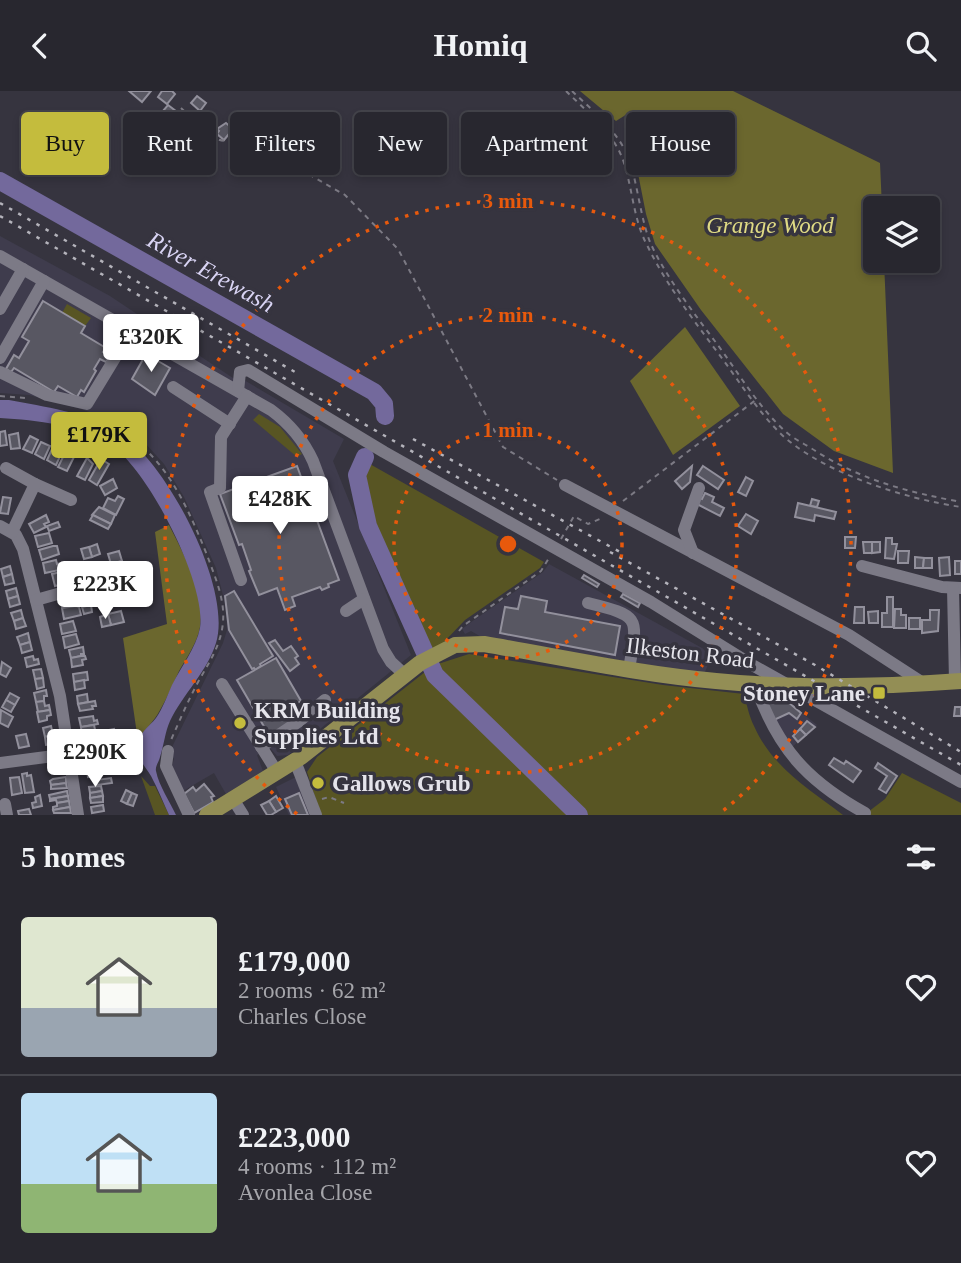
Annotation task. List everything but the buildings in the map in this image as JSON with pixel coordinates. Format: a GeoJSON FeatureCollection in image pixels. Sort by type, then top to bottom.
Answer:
{"type":"FeatureCollection","features":[{"type":"Feature","properties":{"kind":"main road","name":"Ilkeston Road"},"geometry":{"type":"LineString","coordinates":[[207,815],[295,761],[404,674],[455,645],[484,644],[696,679],[759,685],[958,681]]}},
{"type":"Feature","properties":{"kind":"street"},"geometry":{"type":"LineString","coordinates":[[0,255],[280,417],[304,443],[364,599],[374,639],[404,674]]}},
{"type":"Feature","properties":{"kind":"street"},"geometry":{"type":"LineString","coordinates":[[0,309],[23,269]]}},
{"type":"Feature","properties":{"kind":"street"},"geometry":{"type":"LineString","coordinates":[[0,358],[44,281]]}},
{"type":"Feature","properties":{"kind":"street"},"geometry":{"type":"LineString","coordinates":[[0,372],[47,395],[87,404],[132,330]]}},
{"type":"Feature","properties":{"kind":"street"},"geometry":{"type":"LineString","coordinates":[[241,580],[210,492],[220,488],[221,437],[243,394],[240,372],[248,370],[420,473],[651,602],[754,666],[961,782]]}},
{"type":"Feature","properties":{"kind":"street"},"geometry":{"type":"LineString","coordinates":[[173,387],[230,424]]}},
{"type":"Feature","properties":{"kind":"street"},"geometry":{"type":"LineString","coordinates":[[15,469],[35,484],[66,494]]}},
{"type":"Feature","properties":{"kind":"street"},"geometry":{"type":"LineString","coordinates":[[35,484],[6,529],[23,549],[37,600],[57,685],[78,815]]}},
{"type":"Feature","properties":{"kind":"street"},"geometry":{"type":"LineString","coordinates":[[565,485],[849,635],[923,683]]}},
{"type":"Feature","properties":{"kind":"street"},"geometry":{"type":"LineString","coordinates":[[693,553],[684,530],[699,488]]}},
{"type":"Feature","properties":{"kind":"street"},"geometry":{"type":"LineString","coordinates":[[862,566],[957,588],[958,681]]}},
{"type":"Feature","properties":{"kind":"street"},"geometry":{"type":"LineString","coordinates":[[93,567],[102,599]]}},
{"type":"Feature","properties":{"kind":"street"},"geometry":{"type":"LineString","coordinates":[[37,600],[97,583]]}},
{"type":"Feature","properties":{"kind":"street"},"geometry":{"type":"LineString","coordinates":[[346,611],[364,599]]}},
{"type":"Feature","properties":{"kind":"street"},"geometry":{"type":"LineString","coordinates":[[588,603],[614,610],[633,621],[634,639],[629,669]]}},
{"type":"Feature","properties":{"kind":"street"},"geometry":{"type":"LineString","coordinates":[[222,684],[277,772]]}},
{"type":"Feature","properties":{"kind":"street"},"geometry":{"type":"LineString","coordinates":[[759,685],[767,717],[808,775],[839,799],[866,813]]}},
{"type":"Feature","properties":{"kind":"street"},"geometry":{"type":"LineString","coordinates":[[261,747],[325,700]]}},
{"type":"Feature","properties":{"kind":"street"},"geometry":{"type":"LineString","coordinates":[[168,751],[168,771],[190,815]]}},
{"type":"Feature","properties":{"kind":"street"},"geometry":{"type":"LineString","coordinates":[[0,763],[69,754]]}},
{"type":"Feature","properties":{"kind":"street"},"geometry":{"type":"LineString","coordinates":[[295,761],[316,815]]}},
{"type":"Feature","properties":{"kind":"street"},"geometry":{"type":"LineString","coordinates":[[233,799],[243,815]]}},
{"type":"Feature","properties":{"kind":"path"},"geometry":{"type":"LineString","coordinates":[[566,91],[603,129],[618,149],[627,175],[635,214],[648,247],[683,306],[754,402],[787,439],[839,470],[896,492],[961,507]]}},
{"type":"Feature","properties":{"kind":"path"},"geometry":{"type":"LineString","coordinates":[[572,91],[608,125],[625,151],[652,245],[696,316],[757,399],[785,431],[835,463],[895,488],[961,502]]}},
{"type":"Feature","properties":{"kind":"path"},"geometry":{"type":"LineString","coordinates":[[181,108],[221,142],[232,143],[245,138],[345,195],[398,249],[503,447],[565,485]]}},
{"type":"Feature","properties":{"kind":"path"},"geometry":{"type":"LineString","coordinates":[[0,396],[36,400]]}},
{"type":"Feature","properties":{"kind":"path"},"geometry":{"type":"LineString","coordinates":[[570,523],[575,516],[588,524],[599,520],[757,399]]}},
{"type":"Feature","properties":{"kind":"path"},"geometry":{"type":"LineString","coordinates":[[83,412],[122,430],[159,462],[191,516],[216,577],[223,623],[219,646],[196,686],[168,751]]}},
{"type":"Feature","properties":{"kind":"path"},"geometry":{"type":"LineString","coordinates":[[455,645],[463,626],[541,571],[546,563]]}},
{"type":"Feature","properties":{"kind":"path"},"geometry":{"type":"LineString","coordinates":[[311,801],[329,797],[344,803]]}},
{"type":"Feature","properties":{"kind":"shaded area"},"geometry":{"type":"Polygon","coordinates":[[[0,236],[110,296],[233,378],[244,380],[344,439],[333,461],[411,655],[288,755],[277,756],[271,749],[257,755],[263,771],[226,794],[214,773],[183,791],[171,770],[174,759],[171,753],[173,745],[227,630],[226,607],[216,568],[184,497],[164,464],[144,442],[113,421],[81,409],[29,395],[0,393],[0,236]]]}},
{"type":"Feature","properties":{"kind":"shaded area"},"geometry":{"type":"Polygon","coordinates":[[[67,304],[91,318],[85,326],[62,313],[67,304]]]}},
{"type":"Feature","properties":{"kind":"shaded area"},"geometry":{"type":"Polygon","coordinates":[[[0,400],[64,411],[116,430],[135,445],[155,467],[191,526],[205,559],[219,619],[216,643],[207,664],[170,721],[156,769],[176,815],[169,815],[142,762],[139,749],[141,735],[161,710],[192,650],[200,628],[200,609],[185,557],[158,503],[142,478],[112,446],[73,428],[0,418],[0,400]]]}},
{"type":"Feature","properties":{"kind":"shaded area"},"geometry":{"type":"Polygon","coordinates":[[[259,414],[280,427],[302,454],[297,457],[253,420],[259,414]]]}},
{"type":"Feature","properties":{"kind":"shaded area"},"geometry":{"type":"Polygon","coordinates":[[[368,463],[544,562],[540,568],[465,620],[443,643],[433,649],[393,569],[361,483],[368,463]]]}},
{"type":"Feature","properties":{"kind":"shaded area"},"geometry":{"type":"Polygon","coordinates":[[[549,564],[713,654],[704,674],[483,638],[471,631],[465,634],[462,629],[543,572],[549,564]]]}},
{"type":"Feature","properties":{"kind":"shaded area"},"geometry":{"type":"Polygon","coordinates":[[[469,654],[663,685],[744,694],[752,722],[771,754],[792,776],[843,815],[588,815],[441,672],[438,664],[469,654]]]}},
{"type":"Feature","properties":{"kind":"shaded area"},"geometry":{"type":"Polygon","coordinates":[[[425,672],[437,689],[488,733],[572,815],[321,815],[307,772],[317,757],[425,672]]]}},
{"type":"Feature","properties":{"kind":"shaded area"},"geometry":{"type":"Polygon","coordinates":[[[766,701],[787,701],[817,725],[791,748],[766,701]]]}},
{"type":"Feature","properties":{"kind":"shaded area"},"geometry":{"type":"Polygon","coordinates":[[[902,773],[961,803],[961,815],[864,815],[885,799],[902,773]]]}},
{"type":"Feature","properties":{"kind":"shaded area"},"geometry":{"type":"Polygon","coordinates":[[[141,776],[150,786],[155,786],[169,815],[155,815],[141,776]]]}},
{"type":"Feature","properties":{"kind":"shaded area"},"geometry":{"type":"Polygon","coordinates":[[[296,777],[310,815],[289,815],[276,787],[296,777]]]}},
{"type":"Feature","properties":{"kind":"green space","name":"Grange Wood"},"geometry":{"type":"Polygon","coordinates":[[[580,91],[733,91],[880,163],[881,196],[863,196],[863,273],[885,273],[893,473],[834,451],[783,414],[701,310],[655,244],[638,175],[735,175],[735,112],[632,111],[626,112],[616,121],[612,118],[612,112],[605,112],[580,91]]]}},
{"type":"Feature","properties":{"kind":"green space"},"geometry":{"type":"Polygon","coordinates":[[[685,327],[740,406],[673,455],[630,381],[685,327]]]}},
{"type":"Feature","properties":{"kind":"green space"},"geometry":{"type":"Polygon","coordinates":[[[169,525],[187,561],[196,587],[201,614],[200,627],[163,705],[138,741],[123,638],[167,624],[155,532],[169,525]]]}},
{"type":"Feature","properties":{"kind":"waterway","name":"River Erewash"},"geometry":{"type":"LineString","coordinates":[[0,181],[374,392],[384,404],[385,416]]}},
{"type":"Feature","properties":{"kind":"waterway","name":"River Erewash"},"geometry":{"type":"LineString","coordinates":[[365,457],[357,475],[368,526],[435,675],[579,815]]}},
{"type":"Feature","properties":{"kind":"railway"},"geometry":{"type":"LineString","coordinates":[[0,203],[295,372]]}},
{"type":"Feature","properties":{"kind":"railway"},"geometry":{"type":"LineString","coordinates":[[0,216],[961,765]]}},
{"type":"Feature","properties":{"kind":"railway"},"geometry":{"type":"LineString","coordinates":[[413,439],[622,553]]}},
{"type":"Feature","properties":{"kind":"railway"},"geometry":{"type":"LineString","coordinates":[[610,552],[815,665],[961,752]]}},
{"type":"Feature","properties":{"kind":"place","name":"Stoney Lane"},"geometry":{"type":"Point","coordinates":[879,693]}},
{"type":"Feature","properties":{"kind":"place","name":"KRM Building Supplies Ltd"},"geometry":{"type":"Point","coordinates":[240,723]}},
{"type":"Feature","properties":{"kind":"place","name":"Gallows Grub"},"geometry":{"type":"Point","coordinates":[318,783]}}]}
